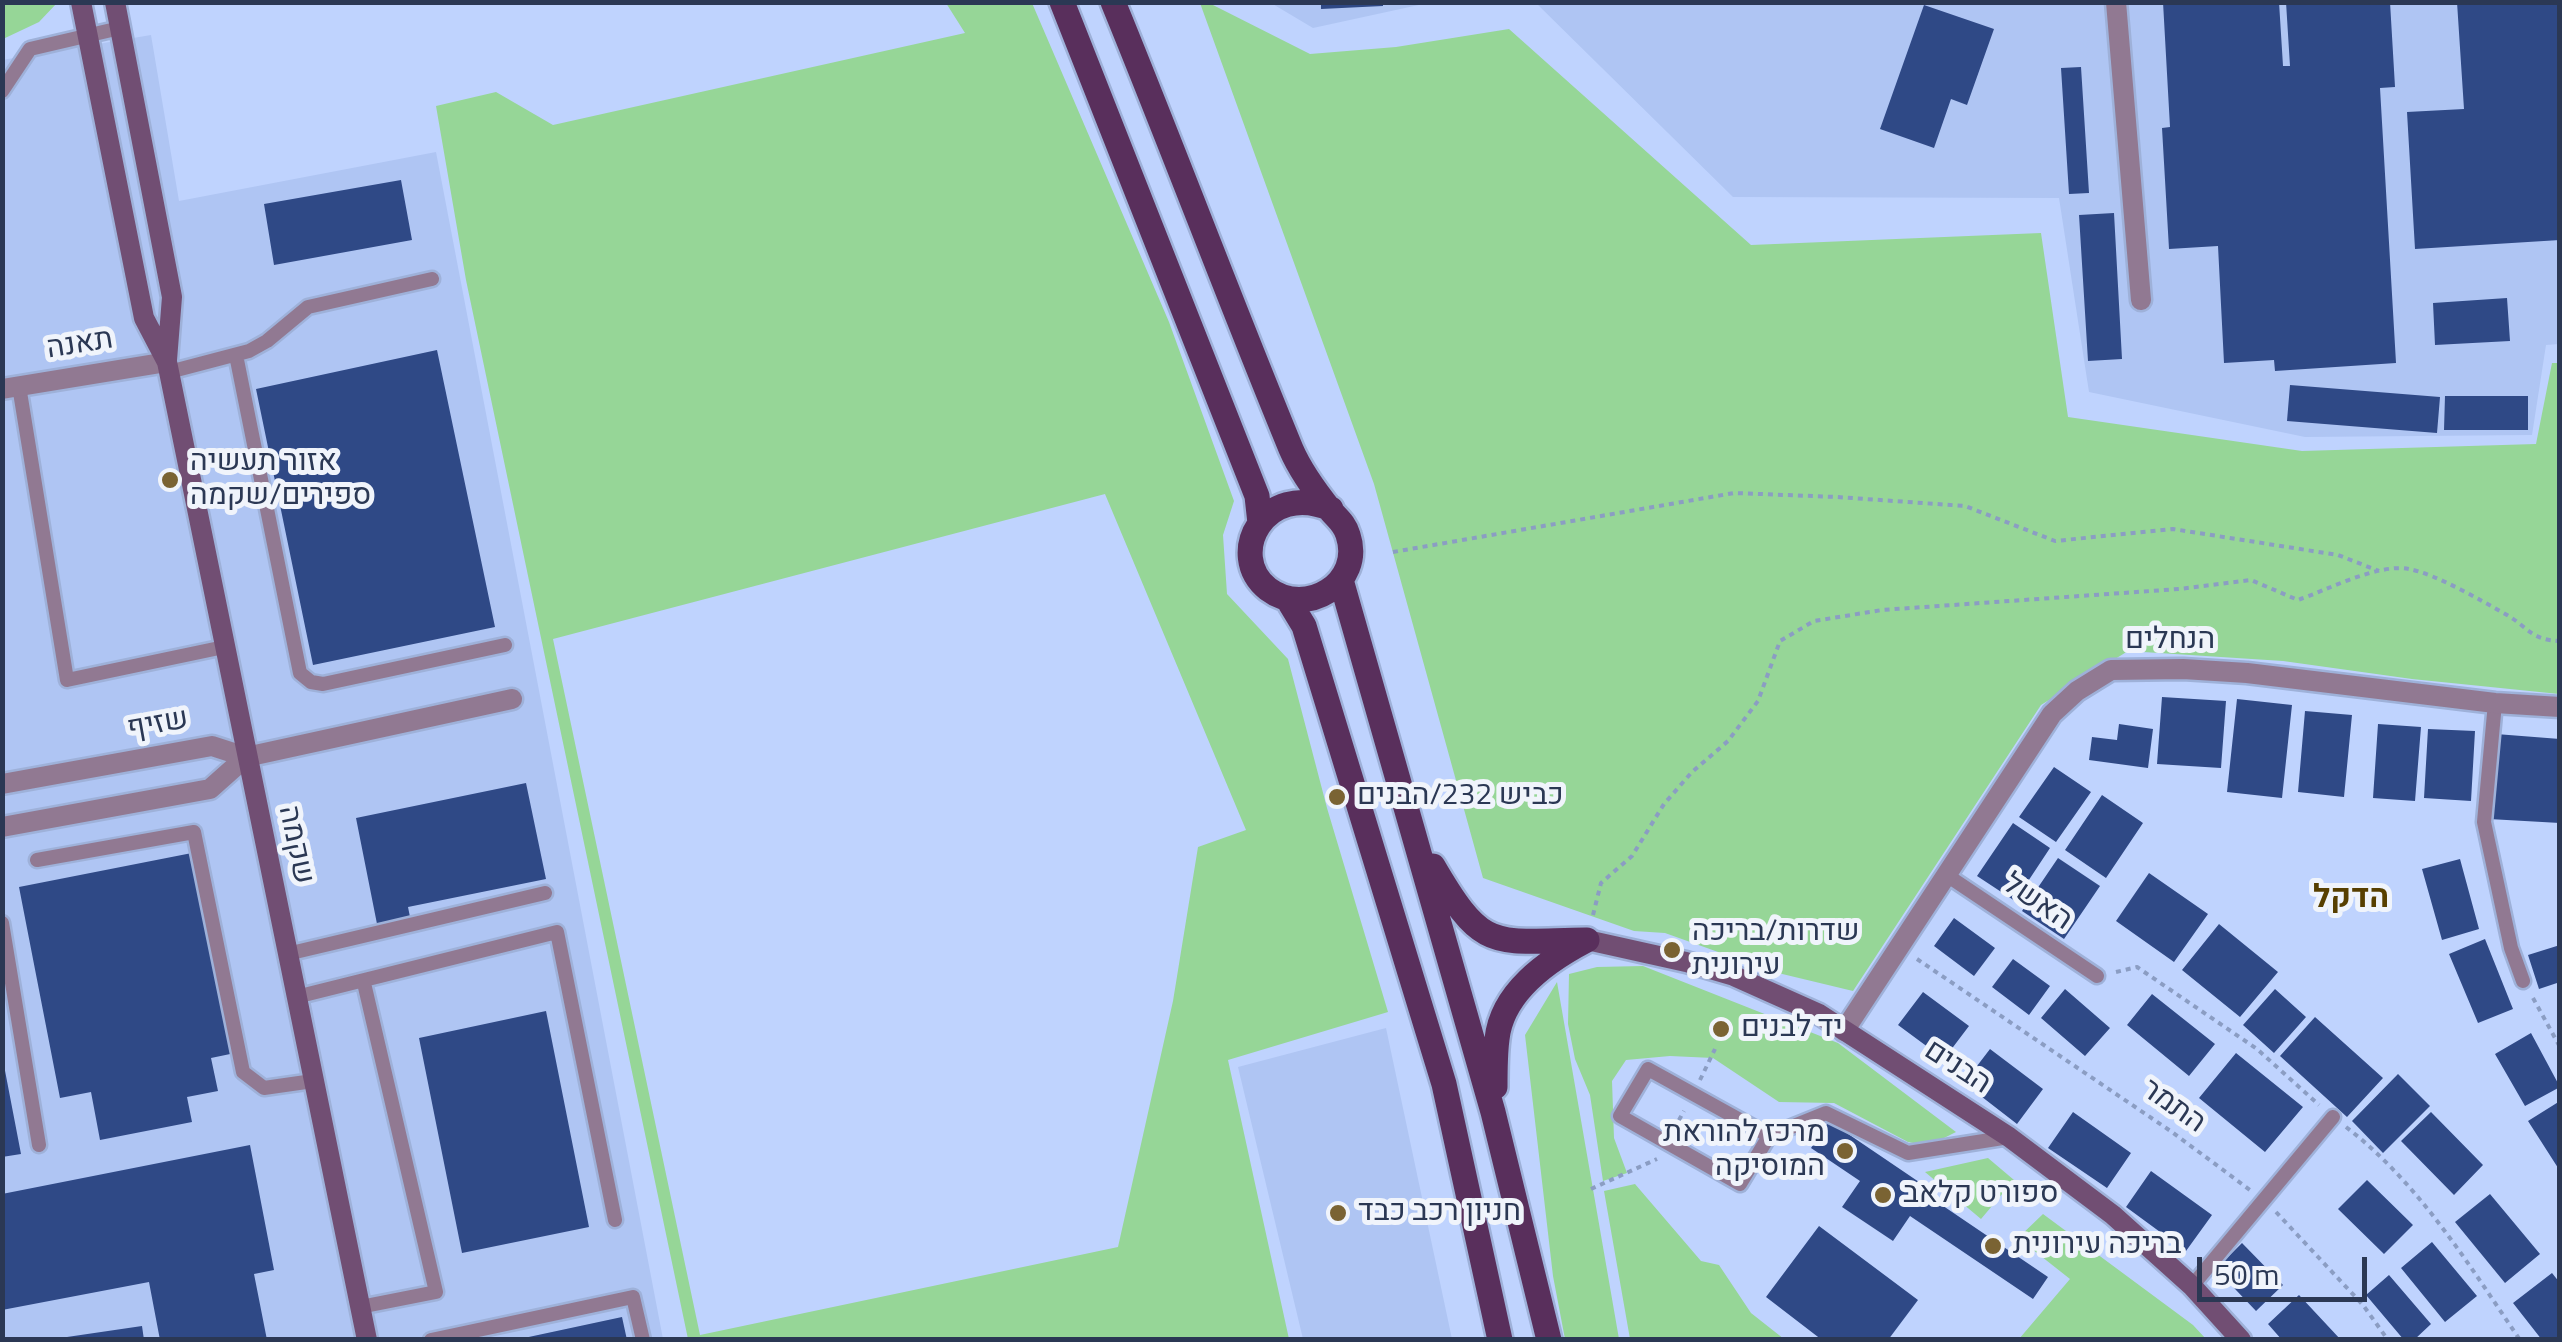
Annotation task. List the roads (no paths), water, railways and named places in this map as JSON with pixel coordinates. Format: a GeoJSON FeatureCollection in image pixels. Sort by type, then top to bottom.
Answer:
{"type":"FeatureCollection","features":[{"type":"Feature","properties":{"kind":"main road"},"geometry":{"type":"LineString","coordinates":[[1062,2],[1256,496],[1260,523]]}},
{"type":"Feature","properties":{"kind":"main road"},"geometry":{"type":"LineString","coordinates":[[1113,2],[1294,455],[1331,509],[1348,534],[1349,564],[1330,592],[1315,599],[1287,598],[1268,588],[1257,576],[1251,560],[1251,543],[1260,523],[1281,505],[1297,501],[1331,509]]}},
{"type":"Feature","properties":{"kind":"main road"},"geometry":{"type":"LineString","coordinates":[[1341,580],[1494,1112],[1549,1340]]}},
{"type":"Feature","properties":{"kind":"main road"},"geometry":{"type":"LineString","coordinates":[[1287,598],[1304,626],[1444,1084],[1500,1340]]}},
{"type":"Feature","properties":{"kind":"main road"},"geometry":{"type":"LineString","coordinates":[[1414,832],[1458,910],[1476,928],[1497,939],[1522,943],[1587,940]]}},
{"type":"Feature","properties":{"kind":"main road"},"geometry":{"type":"LineString","coordinates":[[1494,1112],[1497,1034],[1517,993],[1531,976],[1587,940]]}},
{"type":"Feature","properties":{"kind":"street","name":"שקמה"},"geometry":{"type":"LineString","coordinates":[[80,2],[144,318],[168,367]]}},
{"type":"Feature","properties":{"kind":"street","name":"שקמה"},"geometry":{"type":"LineString","coordinates":[[115,2],[172,297],[168,367],[367,1340]]}},
{"type":"Feature","properties":{"kind":"street"},"geometry":{"type":"LineString","coordinates":[[2116,2],[2141,300]]}},
{"type":"Feature","properties":{"kind":"street","name":"תאנה"},"geometry":{"type":"LineString","coordinates":[[11,387],[168,367]]}},
{"type":"Feature","properties":{"kind":"street","name":"הנחלים"},"geometry":{"type":"LineString","coordinates":[[1844,1030],[2052,714],[2077,691],[2111,670],[2247,672],[2495,703],[2560,707]]}},
{"type":"Feature","properties":{"kind":"street"},"geometry":{"type":"LineString","coordinates":[[2,826],[210,789],[246,756],[512,699]]}},
{"type":"Feature","properties":{"kind":"street","name":"שזיף"},"geometry":{"type":"LineString","coordinates":[[2,784],[212,746],[246,756]]}},
{"type":"Feature","properties":{"kind":"street","name":"הבנים"},"geometry":{"type":"LineString","coordinates":[[1587,940],[1734,976],[1819,1014],[2008,1137],[2112,1214],[2192,1286],[2241,1340]]}},
{"type":"Feature","properties":{"kind":"lane"},"geometry":{"type":"LineString","coordinates":[[2,91],[30,49],[120,28]]}},
{"type":"Feature","properties":{"kind":"lane"},"geometry":{"type":"LineString","coordinates":[[168,367],[236,354],[267,341],[308,307],[432,279]]}},
{"type":"Feature","properties":{"kind":"lane"},"geometry":{"type":"LineString","coordinates":[[236,354],[300,672],[311,682],[323,684],[504,645]]}},
{"type":"Feature","properties":{"kind":"lane"},"geometry":{"type":"LineString","coordinates":[[11,387],[67,680],[224,648]]}},
{"type":"Feature","properties":{"kind":"lane"},"geometry":{"type":"LineString","coordinates":[[2495,703],[2484,822],[2511,948],[2523,981]]}},
{"type":"Feature","properties":{"kind":"lane"},"geometry":{"type":"LineString","coordinates":[[37,860],[194,832],[243,1072],[264,1088],[313,1081]]}},
{"type":"Feature","properties":{"kind":"lane","name":"האשל"},"geometry":{"type":"LineString","coordinates":[[1948,876],[2097,976]]}},
{"type":"Feature","properties":{"kind":"lane"},"geometry":{"type":"LineString","coordinates":[[287,954],[545,893]]}},
{"type":"Feature","properties":{"kind":"lane"},"geometry":{"type":"LineString","coordinates":[[2,923],[39,1145]]}},
{"type":"Feature","properties":{"kind":"lane"},"geometry":{"type":"LineString","coordinates":[[296,997],[557,932],[616,1220]]}},
{"type":"Feature","properties":{"kind":"lane"},"geometry":{"type":"LineString","coordinates":[[360,1307],[436,1292],[364,982]]}},
{"type":"Feature","properties":{"kind":"lane"},"geometry":{"type":"LineString","coordinates":[[1769,1136],[1648,1069],[1620,1116],[1740,1184],[1769,1136],[1826,1113],[1908,1153],[2008,1137]]}},
{"type":"Feature","properties":{"kind":"lane"},"geometry":{"type":"LineString","coordinates":[[2192,1286],[2334,1117]]}},
{"type":"Feature","properties":{"kind":"lane"},"geometry":{"type":"LineString","coordinates":[[431,1340],[633,1297],[642,1340]]}},
{"type":"Feature","properties":{"kind":"place","name":"אזור תעשיה ספירים/שקמה"},"geometry":{"type":"Point","coordinates":[170,480]}},
{"type":"Feature","properties":{"kind":"place","name":"כביש 232/הבנים"},"geometry":{"type":"Point","coordinates":[1337,797]}},
{"type":"Feature","properties":{"kind":"place","name":"שדרות/בריכה עירונית"},"geometry":{"type":"Point","coordinates":[1672,950]}},
{"type":"Feature","properties":{"kind":"place","name":"יד לבנים"},"geometry":{"type":"Point","coordinates":[1721,1029]}},
{"type":"Feature","properties":{"kind":"place","name":"מרכז להוראת המוסיקה"},"geometry":{"type":"Point","coordinates":[1845,1151]}},
{"type":"Feature","properties":{"kind":"place","name":"ספורט קלאב"},"geometry":{"type":"Point","coordinates":[1883,1195]}},
{"type":"Feature","properties":{"kind":"place","name":"חניון רכב כבד"},"geometry":{"type":"Point","coordinates":[1338,1213]}},
{"type":"Feature","properties":{"kind":"place","name":"בריכה עירונית"},"geometry":{"type":"Point","coordinates":[1993,1246]}},
{"type":"Feature","properties":{"kind":"district","name":"הדקל"},"geometry":{"type":"Point","coordinates":[2351,899]}}]}
